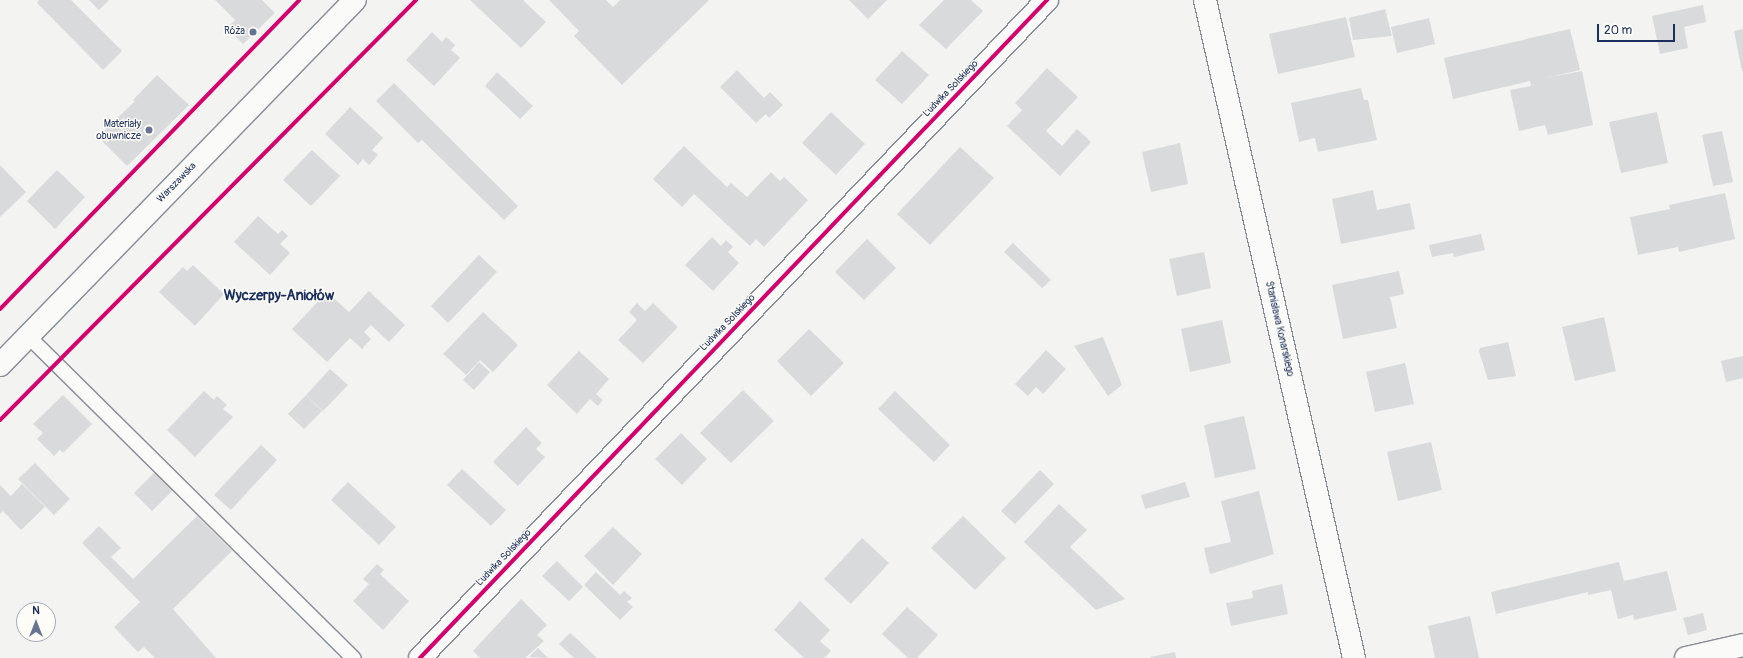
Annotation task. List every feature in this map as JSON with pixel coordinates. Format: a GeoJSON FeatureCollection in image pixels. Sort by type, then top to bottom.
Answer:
{"type":"FeatureCollection","features":[{"type":"Feature","properties":{"kind":"street","name":"Warszawska"},"geometry":{"type":"LineString","coordinates":[[0,366],[355,0]]}},
{"type":"Feature","properties":{"kind":"street","name":"Ludwika Solskiego"},"geometry":{"type":"LineString","coordinates":[[420,658],[1047,0]]}},
{"type":"Feature","properties":{"kind":"street","name":"Stanisława Konarskiego"},"geometry":{"type":"LineString","coordinates":[[1205,0],[1354,658]]}},
{"type":"Feature","properties":{"kind":"street"},"geometry":{"type":"LineString","coordinates":[[1686,658],[1743,645]]}},
{"type":"Feature","properties":{"kind":"lane"},"geometry":{"type":"LineString","coordinates":[[28,336],[353,658]]}},
{"type":"Feature","properties":{"kind":"building"},"geometry":{"type":"Polygon","coordinates":[[[39,0],[71,0],[122,51],[103,70],[37,3],[39,0]]]}},
{"type":"Feature","properties":{"kind":"building"},"geometry":{"type":"Polygon","coordinates":[[[89,0],[109,0],[99,10],[89,0]]]}},
{"type":"Feature","properties":{"kind":"building"},"geometry":{"type":"Polygon","coordinates":[[[215,0],[262,0],[275,13],[243,44],[227,28],[235,20],[215,0]]]}},
{"type":"Feature","properties":{"kind":"building"},"geometry":{"type":"Polygon","coordinates":[[[470,0],[523,0],[546,22],[521,48],[470,0]]]}},
{"type":"Feature","properties":{"kind":"building"},"geometry":{"type":"Polygon","coordinates":[[[549,0],[606,0],[613,7],[620,0],[709,0],[622,85],[574,36],[579,31],[549,0]]]}},
{"type":"Feature","properties":{"kind":"building"},"geometry":{"type":"Polygon","coordinates":[[[849,0],[887,0],[868,19],[849,0]]]}},
{"type":"Feature","properties":{"kind":"building"},"geometry":{"type":"Polygon","coordinates":[[[944,0],[971,0],[983,11],[946,49],[919,25],[944,0]]]}},
{"type":"Feature","properties":{"kind":"building"},"geometry":{"type":"Polygon","coordinates":[[[1703,5],[1706,22],[1684,27],[1688,48],[1660,54],[1652,16],[1703,5]]]}},
{"type":"Feature","properties":{"kind":"building"},"geometry":{"type":"Polygon","coordinates":[[[1385,9],[1392,36],[1353,40],[1349,18],[1385,9]]]}},
{"type":"Feature","properties":{"kind":"building"},"geometry":{"type":"Polygon","coordinates":[[[1346,17],[1355,57],[1278,74],[1269,34],[1346,17]]]}},
{"type":"Feature","properties":{"kind":"building"},"geometry":{"type":"Polygon","coordinates":[[[1429,18],[1435,44],[1397,53],[1391,27],[1429,18]]]}},
{"type":"Feature","properties":{"kind":"building"},"geometry":{"type":"Polygon","coordinates":[[[1570,29],[1580,70],[1546,78],[1582,71],[1593,125],[1548,135],[1545,125],[1519,131],[1510,90],[1531,86],[1530,81],[1453,99],[1444,58],[1570,29]]]}},
{"type":"Feature","properties":{"kind":"building"},"geometry":{"type":"Polygon","coordinates":[[[1743,29],[1743,71],[1742,71],[1734,31],[1743,29]]]}},
{"type":"Feature","properties":{"kind":"building"},"geometry":{"type":"Polygon","coordinates":[[[432,32],[442,42],[446,37],[455,45],[451,50],[460,58],[434,86],[406,60],[432,32]]]}},
{"type":"Feature","properties":{"kind":"building"},"geometry":{"type":"Polygon","coordinates":[[[902,51],[929,75],[902,104],[875,80],[902,51]]]}},
{"type":"Feature","properties":{"kind":"building"},"geometry":{"type":"Polygon","coordinates":[[[1047,68],[1078,97],[1046,131],[1062,146],[1077,129],[1091,142],[1060,176],[1007,126],[1022,110],[1015,103],[1047,68]]]}},
{"type":"Feature","properties":{"kind":"building"},"geometry":{"type":"Polygon","coordinates":[[[737,70],[764,98],[770,92],[783,105],[769,118],[766,114],[756,123],[720,87],[737,70]]]}},
{"type":"Feature","properties":{"kind":"building"},"geometry":{"type":"Polygon","coordinates":[[[497,72],[533,106],[520,119],[485,86],[497,72]]]}},
{"type":"Feature","properties":{"kind":"building"},"geometry":{"type":"Polygon","coordinates":[[[157,75],[189,105],[127,166],[98,137],[135,101],[133,100],[157,75]]]}},
{"type":"Feature","properties":{"kind":"building"},"geometry":{"type":"Polygon","coordinates":[[[394,83],[518,206],[504,220],[422,140],[418,143],[376,101],[394,83]]]}},
{"type":"Feature","properties":{"kind":"building"},"geometry":{"type":"Polygon","coordinates":[[[1361,88],[1364,100],[1368,100],[1377,140],[1318,152],[1315,138],[1299,142],[1291,103],[1361,88]]]}},
{"type":"Feature","properties":{"kind":"building"},"geometry":{"type":"Polygon","coordinates":[[[350,107],[383,138],[372,150],[378,155],[369,165],[363,159],[358,165],[325,134],[350,107]]]}},
{"type":"Feature","properties":{"kind":"building"},"geometry":{"type":"Polygon","coordinates":[[[831,112],[865,144],[836,175],[802,143],[831,112]]]}},
{"type":"Feature","properties":{"kind":"building"},"geometry":{"type":"Polygon","coordinates":[[[1657,112],[1668,163],[1621,173],[1609,122],[1657,112]]]}},
{"type":"Feature","properties":{"kind":"building"},"geometry":{"type":"Polygon","coordinates":[[[1722,131],[1733,182],[1713,186],[1702,135],[1722,131]]]}},
{"type":"Feature","properties":{"kind":"building"},"geometry":{"type":"Polygon","coordinates":[[[1180,143],[1188,184],[1151,192],[1142,152],[1180,143]]]}},
{"type":"Feature","properties":{"kind":"building"},"geometry":{"type":"Polygon","coordinates":[[[684,146],[727,187],[731,183],[747,197],[771,172],[780,181],[784,177],[808,200],[764,247],[756,239],[750,246],[694,194],[682,207],[653,179],[684,146]]]}},
{"type":"Feature","properties":{"kind":"building"},"geometry":{"type":"Polygon","coordinates":[[[960,147],[994,178],[930,245],[897,214],[960,147]]]}},
{"type":"Feature","properties":{"kind":"building"},"geometry":{"type":"Polygon","coordinates":[[[312,150],[340,176],[311,206],[283,180],[312,150]]]}},
{"type":"Feature","properties":{"kind":"building"},"geometry":{"type":"Polygon","coordinates":[[[0,165],[26,192],[0,217],[0,165]]]}},
{"type":"Feature","properties":{"kind":"building"},"geometry":{"type":"Polygon","coordinates":[[[57,170],[85,197],[55,229],[27,201],[57,170]]]}},
{"type":"Feature","properties":{"kind":"building"},"geometry":{"type":"Polygon","coordinates":[[[1373,190],[1377,210],[1410,203],[1415,229],[1341,244],[1332,199],[1373,190]]]}},
{"type":"Feature","properties":{"kind":"building"},"geometry":{"type":"Polygon","coordinates":[[[1725,193],[1735,239],[1679,252],[1678,247],[1638,255],[1630,217],[1670,209],[1669,205],[1725,193]]]}},
{"type":"Feature","properties":{"kind":"building"},"geometry":{"type":"Polygon","coordinates":[[[258,216],[278,234],[282,230],[288,236],[280,244],[290,253],[270,275],[234,242],[258,216]]]}},
{"type":"Feature","properties":{"kind":"building"},"geometry":{"type":"Polygon","coordinates":[[[1481,234],[1485,250],[1454,257],[1453,253],[1432,257],[1429,245],[1481,234]]]}},
{"type":"Feature","properties":{"kind":"building"},"geometry":{"type":"Polygon","coordinates":[[[712,237],[721,246],[726,240],[733,247],[728,252],[739,263],[713,291],[685,265],[712,237]]]}},
{"type":"Feature","properties":{"kind":"building"},"geometry":{"type":"Polygon","coordinates":[[[867,239],[896,268],[864,300],[835,272],[867,239]]]}},
{"type":"Feature","properties":{"kind":"building"},"geometry":{"type":"Polygon","coordinates":[[[1013,243],[1051,280],[1042,288],[1004,252],[1013,243]]]}},
{"type":"Feature","properties":{"kind":"building"},"geometry":{"type":"Polygon","coordinates":[[[1204,252],[1211,288],[1177,296],[1169,259],[1204,252]]]}},
{"type":"Feature","properties":{"kind":"building"},"geometry":{"type":"Polygon","coordinates":[[[479,255],[497,272],[448,323],[431,306],[479,255]]]}},
{"type":"Feature","properties":{"kind":"building"},"geometry":{"type":"Polygon","coordinates":[[[193,265],[224,294],[195,326],[159,292],[183,267],[187,271],[193,265]]]}},
{"type":"Feature","properties":{"kind":"building"},"geometry":{"type":"Polygon","coordinates":[[[1399,271],[1404,294],[1390,297],[1397,328],[1343,339],[1332,285],[1399,271]]]}},
{"type":"Feature","properties":{"kind":"building"},"geometry":{"type":"Polygon","coordinates":[[[369,291],[405,325],[389,342],[371,325],[364,332],[371,339],[362,349],[350,338],[327,362],[292,329],[327,292],[349,312],[369,291]]]}},
{"type":"Feature","properties":{"kind":"building"},"geometry":{"type":"Polygon","coordinates":[[[637,303],[645,311],[653,303],[678,327],[643,363],[618,340],[637,320],[629,312],[637,303]]]}},
{"type":"Feature","properties":{"kind":"building"},"geometry":{"type":"Polygon","coordinates":[[[483,312],[518,345],[493,372],[480,360],[466,375],[443,354],[483,312]]]}},
{"type":"Feature","properties":{"kind":"building"},"geometry":{"type":"Polygon","coordinates":[[[1604,317],[1616,371],[1575,381],[1562,327],[1604,317]]]}},
{"type":"Feature","properties":{"kind":"building"},"geometry":{"type":"Polygon","coordinates":[[[1222,320],[1231,363],[1190,372],[1181,329],[1222,320]]]}},
{"type":"Feature","properties":{"kind":"building"},"geometry":{"type":"Polygon","coordinates":[[[809,329],[844,363],[811,396],[777,361],[809,329]]]}},
{"type":"Feature","properties":{"kind":"building"},"geometry":{"type":"Polygon","coordinates":[[[1103,337],[1122,385],[1108,396],[1074,346],[1103,337]]]}},
{"type":"Feature","properties":{"kind":"building"},"geometry":{"type":"Polygon","coordinates":[[[1508,342],[1516,376],[1488,380],[1479,351],[1480,348],[1508,342]]]}},
{"type":"Feature","properties":{"kind":"building"},"geometry":{"type":"Polygon","coordinates":[[[1046,350],[1066,369],[1043,394],[1036,387],[1028,396],[1015,384],[1046,350]]]}},
{"type":"Feature","properties":{"kind":"building"},"geometry":{"type":"Polygon","coordinates":[[[579,351],[609,379],[596,394],[603,400],[598,406],[590,399],[577,414],[547,385],[579,351]]]}},
{"type":"Feature","properties":{"kind":"building"},"geometry":{"type":"Polygon","coordinates":[[[1743,356],[1743,378],[1726,382],[1721,361],[1743,356]]]}},
{"type":"Feature","properties":{"kind":"building"},"geometry":{"type":"Polygon","coordinates":[[[479,362],[490,372],[474,390],[463,380],[479,362]]]}},
{"type":"Feature","properties":{"kind":"building"},"geometry":{"type":"Polygon","coordinates":[[[1405,363],[1414,404],[1375,412],[1366,372],[1405,363]]]}},
{"type":"Feature","properties":{"kind":"building"},"geometry":{"type":"Polygon","coordinates":[[[330,369],[348,385],[323,411],[306,395],[330,369]]]}},
{"type":"Feature","properties":{"kind":"building"},"geometry":{"type":"Polygon","coordinates":[[[743,390],[774,421],[731,463],[700,433],[743,390]]]}},
{"type":"Feature","properties":{"kind":"building"},"geometry":{"type":"Polygon","coordinates":[[[204,391],[214,400],[217,396],[227,405],[223,409],[233,417],[195,457],[167,430],[204,391]]]}},
{"type":"Feature","properties":{"kind":"building"},"geometry":{"type":"Polygon","coordinates":[[[895,391],[950,445],[934,462],[878,409],[895,391]]]}},
{"type":"Feature","properties":{"kind":"building"},"geometry":{"type":"Polygon","coordinates":[[[63,395],[92,424],[63,453],[60,450],[54,456],[37,439],[43,433],[33,424],[63,395]]]}},
{"type":"Feature","properties":{"kind":"building"},"geometry":{"type":"Polygon","coordinates":[[[306,395],[322,411],[304,429],[288,414],[306,395]]]}},
{"type":"Feature","properties":{"kind":"building"},"geometry":{"type":"Polygon","coordinates":[[[1244,416],[1256,469],[1215,478],[1204,425],[1244,416]]]}},
{"type":"Feature","properties":{"kind":"building"},"geometry":{"type":"Polygon","coordinates":[[[526,427],[542,443],[536,449],[545,457],[518,486],[493,462],[526,427]]]}},
{"type":"Feature","properties":{"kind":"building"},"geometry":{"type":"Polygon","coordinates":[[[681,433],[707,459],[682,485],[655,459],[681,433]]]}},
{"type":"Feature","properties":{"kind":"building"},"geometry":{"type":"Polygon","coordinates":[[[1431,442],[1442,490],[1398,501],[1387,452],[1431,442]]]}},
{"type":"Feature","properties":{"kind":"building"},"geometry":{"type":"Polygon","coordinates":[[[261,445],[277,460],[231,510],[214,495],[261,445]]]}},
{"type":"Feature","properties":{"kind":"building"},"geometry":{"type":"Polygon","coordinates":[[[35,463],[70,499],[54,515],[18,479],[35,463]]]}},
{"type":"Feature","properties":{"kind":"building"},"geometry":{"type":"Polygon","coordinates":[[[462,469],[506,510],[491,526],[447,485],[462,469]]]}},
{"type":"Feature","properties":{"kind":"building"},"geometry":{"type":"Polygon","coordinates":[[[1040,470],[1054,484],[1015,524],[1001,511],[1040,470]]]}},
{"type":"Feature","properties":{"kind":"building"},"geometry":{"type":"Polygon","coordinates":[[[155,472],[173,490],[152,511],[134,493],[155,472]]]}},
{"type":"Feature","properties":{"kind":"building"},"geometry":{"type":"Polygon","coordinates":[[[348,482],[396,527],[379,545],[331,500],[348,482]]]}},
{"type":"Feature","properties":{"kind":"building"},"geometry":{"type":"Polygon","coordinates":[[[1185,482],[1190,497],[1145,509],[1141,495],[1185,482]]]}},
{"type":"Feature","properties":{"kind":"building"},"geometry":{"type":"Polygon","coordinates":[[[22,484],[45,507],[21,530],[3,511],[0,514],[0,485],[11,496],[22,484]]]}},
{"type":"Feature","properties":{"kind":"building"},"geometry":{"type":"Polygon","coordinates":[[[1259,491],[1274,554],[1210,574],[1204,548],[1231,542],[1221,501],[1259,491]]]}},
{"type":"Feature","properties":{"kind":"building"},"geometry":{"type":"Polygon","coordinates":[[[1059,504],[1087,530],[1070,547],[1125,599],[1096,610],[1024,542],[1059,504]]]}},
{"type":"Feature","properties":{"kind":"building"},"geometry":{"type":"Polygon","coordinates":[[[197,516],[232,551],[173,609],[216,658],[155,658],[144,647],[138,652],[114,627],[140,602],[82,543],[99,526],[121,548],[111,557],[133,579],[197,516]]]}},
{"type":"Feature","properties":{"kind":"building"},"geometry":{"type":"Polygon","coordinates":[[[963,516],[1006,558],[975,590],[931,548],[963,516]]]}},
{"type":"Feature","properties":{"kind":"building"},"geometry":{"type":"Polygon","coordinates":[[[613,527],[642,554],[613,585],[584,556],[613,527]]]}},
{"type":"Feature","properties":{"kind":"building"},"geometry":{"type":"Polygon","coordinates":[[[862,538],[889,563],[851,604],[824,579],[862,538]]]}},
{"type":"Feature","properties":{"kind":"building"},"geometry":{"type":"Polygon","coordinates":[[[557,561],[583,587],[569,601],[542,576],[557,561]]]}},
{"type":"Feature","properties":{"kind":"building"},"geometry":{"type":"Polygon","coordinates":[[[1619,562],[1624,581],[1667,571],[1677,610],[1634,620],[1633,615],[1618,619],[1611,590],[1588,595],[1588,592],[1496,614],[1491,592],[1619,562]]]}},
{"type":"Feature","properties":{"kind":"building"},"geometry":{"type":"Polygon","coordinates":[[[377,564],[384,570],[380,574],[409,601],[383,630],[353,601],[369,584],[363,579],[377,564]]]}},
{"type":"Feature","properties":{"kind":"building"},"geometry":{"type":"Polygon","coordinates":[[[596,572],[620,595],[624,591],[632,598],[627,602],[633,607],[620,620],[584,585],[596,572]]]}},
{"type":"Feature","properties":{"kind":"building"},"geometry":{"type":"Polygon","coordinates":[[[1282,584],[1288,614],[1231,626],[1226,603],[1253,598],[1252,591],[1282,584]]]}},
{"type":"Feature","properties":{"kind":"building"},"geometry":{"type":"Polygon","coordinates":[[[521,599],[547,625],[537,635],[544,641],[525,658],[480,658],[473,651],[521,599]]]}},
{"type":"Feature","properties":{"kind":"building"},"geometry":{"type":"Polygon","coordinates":[[[800,601],[830,630],[820,641],[831,651],[824,658],[804,658],[774,630],[800,601]]]}},
{"type":"Feature","properties":{"kind":"building"},"geometry":{"type":"Polygon","coordinates":[[[907,607],[938,635],[917,658],[908,658],[882,634],[907,607]]]}},
{"type":"Feature","properties":{"kind":"building"},"geometry":{"type":"Polygon","coordinates":[[[1703,613],[1707,630],[1688,635],[1683,618],[1703,613]]]}},
{"type":"Feature","properties":{"kind":"building"},"geometry":{"type":"Polygon","coordinates":[[[1470,616],[1479,658],[1435,658],[1428,626],[1470,616]]]}},
{"type":"Feature","properties":{"kind":"building"},"geometry":{"type":"Polygon","coordinates":[[[570,633],[597,658],[574,658],[559,644],[570,633]]]}},
{"type":"Feature","properties":{"kind":"building"},"geometry":{"type":"Polygon","coordinates":[[[538,648],[548,658],[529,657],[538,648]]]}},
{"type":"Feature","properties":{"kind":"building"},"geometry":{"type":"Polygon","coordinates":[[[1175,652],[1176,658],[1150,658],[1150,657],[1175,652]]]}},
{"type":"Feature","properties":{"kind":"cycle path"},"geometry":{"type":"LineString","coordinates":[[0,309],[299,0]]}},
{"type":"Feature","properties":{"kind":"cycle path"},"geometry":{"type":"LineString","coordinates":[[0,420],[416,0]]}},
{"type":"Feature","properties":{"kind":"cycle path"},"geometry":{"type":"LineString","coordinates":[[420,658],[1047,0]]}},
{"type":"Feature","properties":{"kind":"place","name":"Róża"},"geometry":{"type":"Point","coordinates":[253,32]}},
{"type":"Feature","properties":{"kind":"place","name":"Materiały obuwnicze"},"geometry":{"type":"Point","coordinates":[149,130]}},
{"type":"Feature","properties":{"kind":"district","name":"Wyczerpy-Aniołów"},"geometry":{"type":"Point","coordinates":[279,296]}}]}
